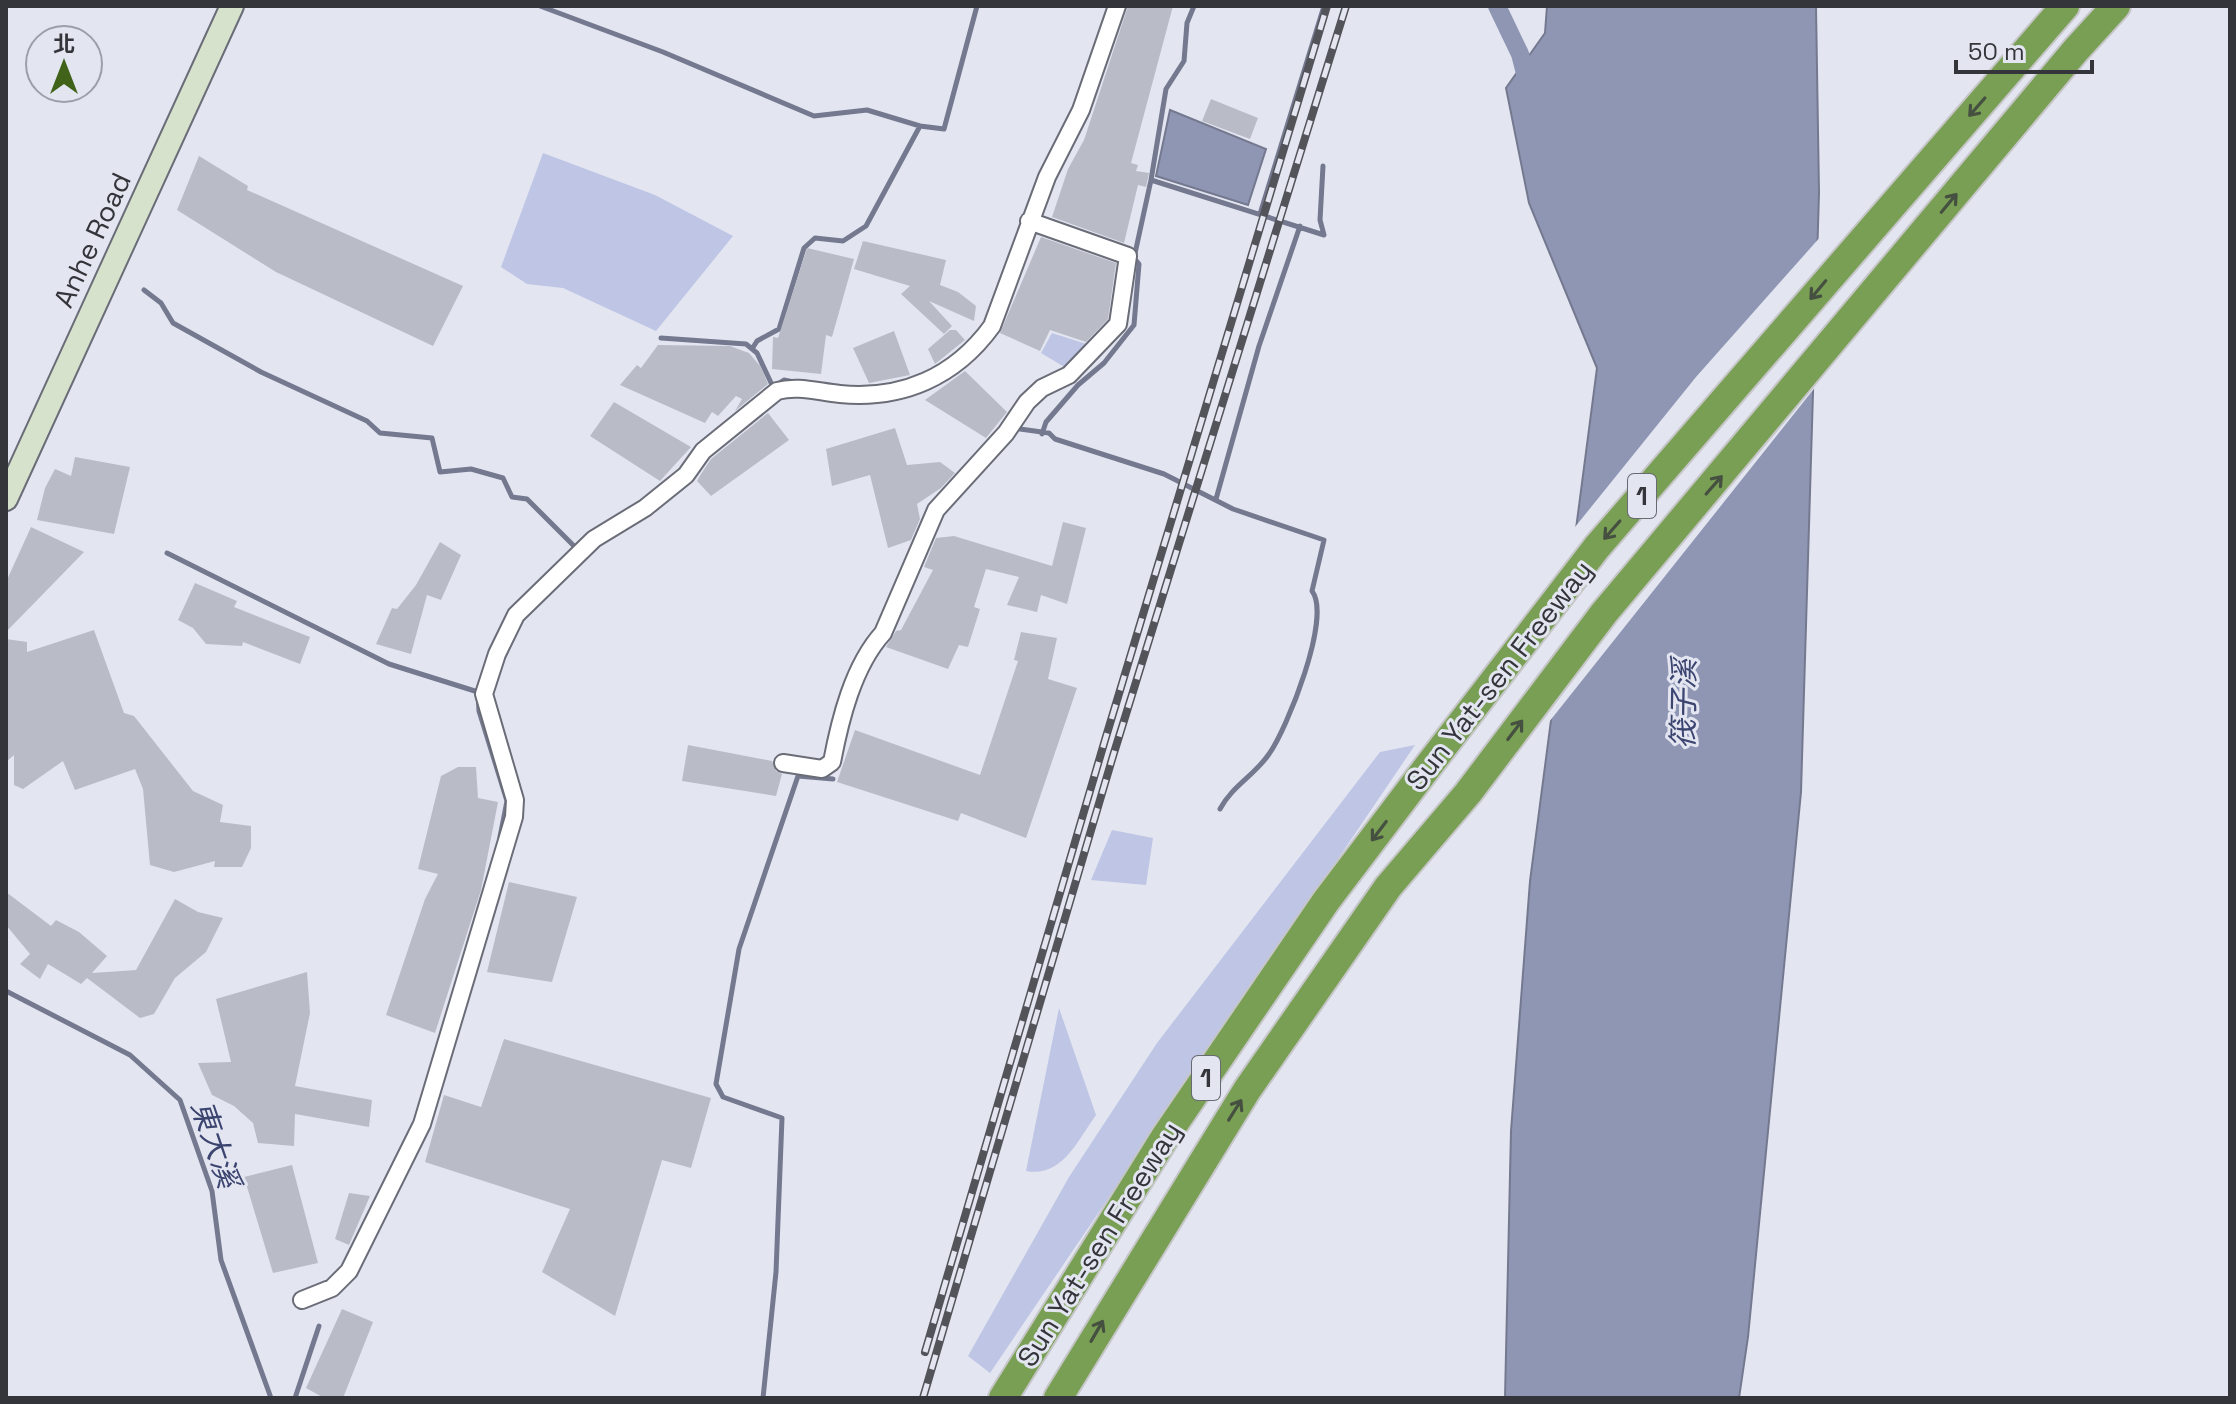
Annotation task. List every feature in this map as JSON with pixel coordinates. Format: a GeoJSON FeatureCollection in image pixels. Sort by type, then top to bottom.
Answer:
{"type":"FeatureCollection","features":[{"type":"Feature","properties":{"kind":"highway","name":"Sun Yat-sen Freeway"},"geometry":{"type":"LineString","coordinates":[[1003,1398],[1165,1137],[1326,901],[1426,769],[1597,547],[2065,6]]}},
{"type":"Feature","properties":{"kind":"highway","name":"Sun Yat-sen Freeway"},"geometry":{"type":"LineString","coordinates":[[1058,1398],[1247,1090],[1388,887],[1468,793],[1604,613],[2039,93],[2116,6]]}},
{"type":"Feature","properties":{"kind":"highway"},"geometry":{"type":"LineString","coordinates":[[2039,93],[2136,6]]}},
{"type":"Feature","properties":{"kind":"main road","name":"Anhe Road"},"geometry":{"type":"LineString","coordinates":[[6,499],[232,6]]}},
{"type":"Feature","properties":{"kind":"street"},"geometry":{"type":"LineString","coordinates":[[302,1300],[332,1288],[349,1271],[422,1124],[514,817],[515,800],[484,694],[497,654],[516,615],[594,539],[645,508],[676,483],[713,442],[777,391],[790,387],[859,396],[899,393],[922,385],[956,364],[992,326],[1029,221],[1081,110],[1117,6]]}},
{"type":"Feature","properties":{"kind":"street"},"geometry":{"type":"LineString","coordinates":[[783,763],[822,769],[832,762],[839,722],[873,645],[889,620],[936,510],[1006,433],[1027,402],[1042,388],[1069,375],[1118,324],[1128,256],[1029,221]]}},
{"type":"Feature","properties":{"kind":"shaded area"},"geometry":{"type":"Polygon","coordinates":[[[543,153],[655,195],[733,236],[656,331],[563,288],[527,284],[501,267],[543,153]]]}},
{"type":"Feature","properties":{"kind":"shaded area"},"geometry":{"type":"Polygon","coordinates":[[[1052,333],[1102,349],[1076,374],[1041,353],[1052,333]]]}},
{"type":"Feature","properties":{"kind":"shaded area"},"geometry":{"type":"Polygon","coordinates":[[[1415,745],[990,1373],[968,1356],[1069,1177],[1157,1043],[1380,752],[1415,745]]]}},
{"type":"Feature","properties":{"kind":"shaded area"},"geometry":{"type":"Polygon","coordinates":[[[1112,830],[1153,838],[1146,885],[1091,880],[1112,830]]]}},
{"type":"Feature","properties":{"kind":"shaded area"},"geometry":{"type":"Polygon","coordinates":[[[1059,1008],[1096,1115],[1059,1163],[1039,1172],[1026,1171],[1059,1008]]]}},
{"type":"Feature","properties":{"kind":"water","name":"筏子溪"},"geometry":{"type":"Polygon","coordinates":[[[1547,6],[1816,6],[1819,193],[1801,792],[1748,1337],[1739,1398],[1505,1398],[1511,1131],[1530,881],[1597,368],[1529,203],[1506,88],[1545,33],[1547,6]]]}},
{"type":"Feature","properties":{"kind":"water"},"geometry":{"type":"Polygon","coordinates":[[[1170,110],[1266,149],[1248,205],[1156,176],[1170,110]]]}},
{"type":"Feature","properties":{"kind":"pier"},"geometry":{"type":"Polygon","coordinates":[[[1822,235],[1817,385],[1545,727],[1571,532],[1696,377],[1822,235]]]}},
{"type":"Feature","properties":{"kind":"building"},"geometry":{"type":"Polygon","coordinates":[[[1128,6],[1173,6],[1131,163],[1138,165],[1136,171],[1149,173],[1146,187],[1138,185],[1124,243],[1052,217],[1068,169],[1084,140],[1128,6]]]}},
{"type":"Feature","properties":{"kind":"building"},"geometry":{"type":"Polygon","coordinates":[[[1211,99],[1258,118],[1250,139],[1202,121],[1211,99]]]}},
{"type":"Feature","properties":{"kind":"building"},"geometry":{"type":"Polygon","coordinates":[[[199,156],[248,186],[247,190],[463,286],[433,346],[276,272],[177,210],[199,156]]]}},
{"type":"Feature","properties":{"kind":"building"},"geometry":{"type":"Polygon","coordinates":[[[1041,237],[1116,263],[1108,319],[1086,342],[1050,330],[1040,351],[1000,333],[1041,237]]]}},
{"type":"Feature","properties":{"kind":"building"},"geometry":{"type":"Polygon","coordinates":[[[863,241],[946,260],[940,285],[958,292],[976,306],[974,321],[929,301],[952,326],[944,334],[901,294],[910,286],[854,269],[863,241]]]}},
{"type":"Feature","properties":{"kind":"building"},"geometry":{"type":"Polygon","coordinates":[[[807,248],[854,259],[832,337],[826,335],[821,374],[772,369],[773,337],[778,338],[807,248]]]}},
{"type":"Feature","properties":{"kind":"building"},"geometry":{"type":"Polygon","coordinates":[[[950,330],[956,330],[965,340],[935,364],[928,349],[950,330]]]}},
{"type":"Feature","properties":{"kind":"building"},"geometry":{"type":"Polygon","coordinates":[[[894,331],[910,375],[869,383],[853,348],[894,331]]]}},
{"type":"Feature","properties":{"kind":"building"},"geometry":{"type":"Polygon","coordinates":[[[658,345],[730,346],[749,353],[761,367],[768,384],[735,411],[742,399],[736,396],[718,416],[712,412],[705,423],[620,385],[637,365],[641,368],[658,345]]]}},
{"type":"Feature","properties":{"kind":"building"},"geometry":{"type":"Polygon","coordinates":[[[965,371],[1007,412],[986,438],[925,400],[965,371]]]}},
{"type":"Feature","properties":{"kind":"building"},"geometry":{"type":"Polygon","coordinates":[[[614,402],[691,447],[660,481],[590,436],[614,402]]]}},
{"type":"Feature","properties":{"kind":"building"},"geometry":{"type":"Polygon","coordinates":[[[768,413],[789,440],[711,496],[697,481],[711,459],[768,413]]]}},
{"type":"Feature","properties":{"kind":"building"},"geometry":{"type":"Polygon","coordinates":[[[895,428],[907,465],[940,462],[955,473],[941,488],[917,504],[920,519],[911,540],[888,548],[870,475],[832,486],[826,449],[895,428]]]}},
{"type":"Feature","properties":{"kind":"building"},"geometry":{"type":"Polygon","coordinates":[[[75,457],[130,467],[114,534],[37,520],[45,488],[55,469],[71,476],[75,457]]]}},
{"type":"Feature","properties":{"kind":"building"},"geometry":{"type":"Polygon","coordinates":[[[1063,522],[1086,528],[1067,604],[1041,595],[1037,612],[1007,605],[1019,577],[986,569],[974,607],[980,609],[968,647],[959,645],[948,669],[886,647],[896,631],[901,630],[933,570],[924,567],[936,538],[954,536],[1052,566],[1063,522]]]}},
{"type":"Feature","properties":{"kind":"building"},"geometry":{"type":"Polygon","coordinates":[[[31,527],[84,552],[6,632],[6,582],[31,527]]]}},
{"type":"Feature","properties":{"kind":"building"},"geometry":{"type":"Polygon","coordinates":[[[440,542],[461,555],[441,600],[427,595],[411,654],[376,644],[392,608],[397,609],[416,585],[440,542]]]}},
{"type":"Feature","properties":{"kind":"building"},"geometry":{"type":"Polygon","coordinates":[[[195,583],[237,601],[234,607],[310,637],[300,664],[243,642],[242,646],[206,644],[193,628],[178,620],[195,583]]]}},
{"type":"Feature","properties":{"kind":"building"},"geometry":{"type":"Polygon","coordinates":[[[94,630],[124,713],[134,716],[193,791],[223,805],[220,822],[251,826],[251,848],[242,867],[214,867],[215,861],[174,872],[150,865],[143,789],[135,769],[75,790],[63,761],[23,789],[14,785],[14,755],[6,762],[6,639],[27,642],[27,652],[94,630]]]}},
{"type":"Feature","properties":{"kind":"building"},"geometry":{"type":"Polygon","coordinates":[[[1021,632],[1057,638],[1048,679],[1077,688],[1026,838],[961,813],[958,821],[837,782],[855,730],[980,775],[1018,661],[1014,660],[1021,632]]]}},
{"type":"Feature","properties":{"kind":"building"},"geometry":{"type":"Polygon","coordinates":[[[688,745],[772,761],[776,771],[782,774],[776,796],[682,781],[688,745]]]}},
{"type":"Feature","properties":{"kind":"building"},"geometry":{"type":"Polygon","coordinates":[[[458,767],[476,767],[478,798],[498,802],[481,890],[435,1033],[386,1015],[425,899],[438,874],[418,869],[441,776],[458,767]]]}},
{"type":"Feature","properties":{"kind":"building"},"geometry":{"type":"Polygon","coordinates":[[[509,882],[577,897],[552,982],[487,972],[509,882]]]}},
{"type":"Feature","properties":{"kind":"building"},"geometry":{"type":"Polygon","coordinates":[[[6,892],[51,926],[56,920],[79,932],[107,956],[92,973],[136,970],[175,899],[198,912],[223,918],[206,952],[175,978],[154,1014],[140,1018],[87,978],[81,984],[48,964],[40,979],[20,964],[30,954],[6,925],[6,892]]]}},
{"type":"Feature","properties":{"kind":"building"},"geometry":{"type":"Polygon","coordinates":[[[307,972],[310,1013],[295,1086],[372,1100],[369,1127],[295,1114],[294,1146],[258,1143],[253,1123],[234,1106],[212,1095],[198,1063],[231,1062],[216,999],[307,972]]]}},
{"type":"Feature","properties":{"kind":"building"},"geometry":{"type":"Polygon","coordinates":[[[504,1039],[711,1098],[691,1168],[662,1160],[615,1316],[542,1272],[570,1209],[425,1162],[444,1095],[481,1107],[504,1039]]]}},
{"type":"Feature","properties":{"kind":"building"},"geometry":{"type":"Polygon","coordinates":[[[292,1165],[318,1263],[273,1273],[244,1177],[292,1165]]]}},
{"type":"Feature","properties":{"kind":"building"},"geometry":{"type":"Polygon","coordinates":[[[349,1193],[370,1196],[349,1245],[335,1239],[349,1193]]]}},
{"type":"Feature","properties":{"kind":"building"},"geometry":{"type":"Polygon","coordinates":[[[342,1309],[373,1322],[343,1398],[324,1398],[306,1388],[342,1309]]]}},
{"type":"Feature","properties":{"kind":"waterway"},"geometry":{"type":"LineString","coordinates":[[540,6],[663,52],[814,116],[867,110],[920,126]]}},
{"type":"Feature","properties":{"kind":"waterway"},"geometry":{"type":"LineString","coordinates":[[752,349],[757,341],[779,329],[804,248],[815,238],[843,241],[866,226],[920,126],[944,129],[977,6]]}},
{"type":"Feature","properties":{"kind":"waterway"},"geometry":{"type":"LineString","coordinates":[[1194,6],[1187,23],[1184,61],[1166,89],[1151,180],[1324,235],[1320,220],[1323,166]]}},
{"type":"Feature","properties":{"kind":"waterway"},"geometry":{"type":"LineString","coordinates":[[1260,214],[1324,6]]}},
{"type":"Feature","properties":{"kind":"waterway"},"geometry":{"type":"LineString","coordinates":[[1497,6],[1520,54],[1528,85]]}},
{"type":"Feature","properties":{"kind":"waterway"},"geometry":{"type":"LineString","coordinates":[[1042,434],[1046,422],[1078,385],[1104,363],[1134,325],[1139,264],[1134,258],[1151,180]]}},
{"type":"Feature","properties":{"kind":"waterway"},"geometry":{"type":"LineString","coordinates":[[1216,499],[1259,346],[1300,226]]}},
{"type":"Feature","properties":{"kind":"waterway"},"geometry":{"type":"LineString","coordinates":[[144,290],[161,303],[173,323],[261,372],[367,421],[380,433],[432,438],[440,472],[471,469],[503,478],[512,497],[527,499],[576,548]]}},
{"type":"Feature","properties":{"kind":"waterway"},"geometry":{"type":"LineString","coordinates":[[661,338],[746,344],[757,353],[773,387]]}},
{"type":"Feature","properties":{"kind":"waterway"},"geometry":{"type":"LineString","coordinates":[[775,386],[784,380],[794,382]]}},
{"type":"Feature","properties":{"kind":"waterway"},"geometry":{"type":"LineString","coordinates":[[1020,429],[1049,433],[1055,439],[1164,474],[1233,509],[1324,540],[1312,591],[1317,604],[1312,647],[1296,698],[1269,754],[1220,809]]}},
{"type":"Feature","properties":{"kind":"waterway"},"geometry":{"type":"LineString","coordinates":[[167,553],[389,664],[478,692]]}},
{"type":"Feature","properties":{"kind":"waterway"},"geometry":{"type":"LineString","coordinates":[[478,693],[479,711],[507,801],[500,837]]}},
{"type":"Feature","properties":{"kind":"waterway"},"geometry":{"type":"LineString","coordinates":[[763,1398],[776,1272],[782,1118],[723,1097],[716,1084],[739,949],[798,776],[833,779]]}},
{"type":"Feature","properties":{"kind":"waterway","name":"東大溪"},"geometry":{"type":"LineString","coordinates":[[6,991],[130,1055],[180,1100],[212,1191],[221,1260],[271,1398]]}},
{"type":"Feature","properties":{"kind":"waterway"},"geometry":{"type":"LineString","coordinates":[[295,1398],[319,1326]]}},
{"type":"Feature","properties":{"kind":"railway"},"geometry":{"type":"LineString","coordinates":[[925,1352],[1105,740],[1327,6]]}},
{"type":"Feature","properties":{"kind":"railway"},"geometry":{"type":"LineString","coordinates":[[923,1398],[1113,756],[1346,6]]}}]}
